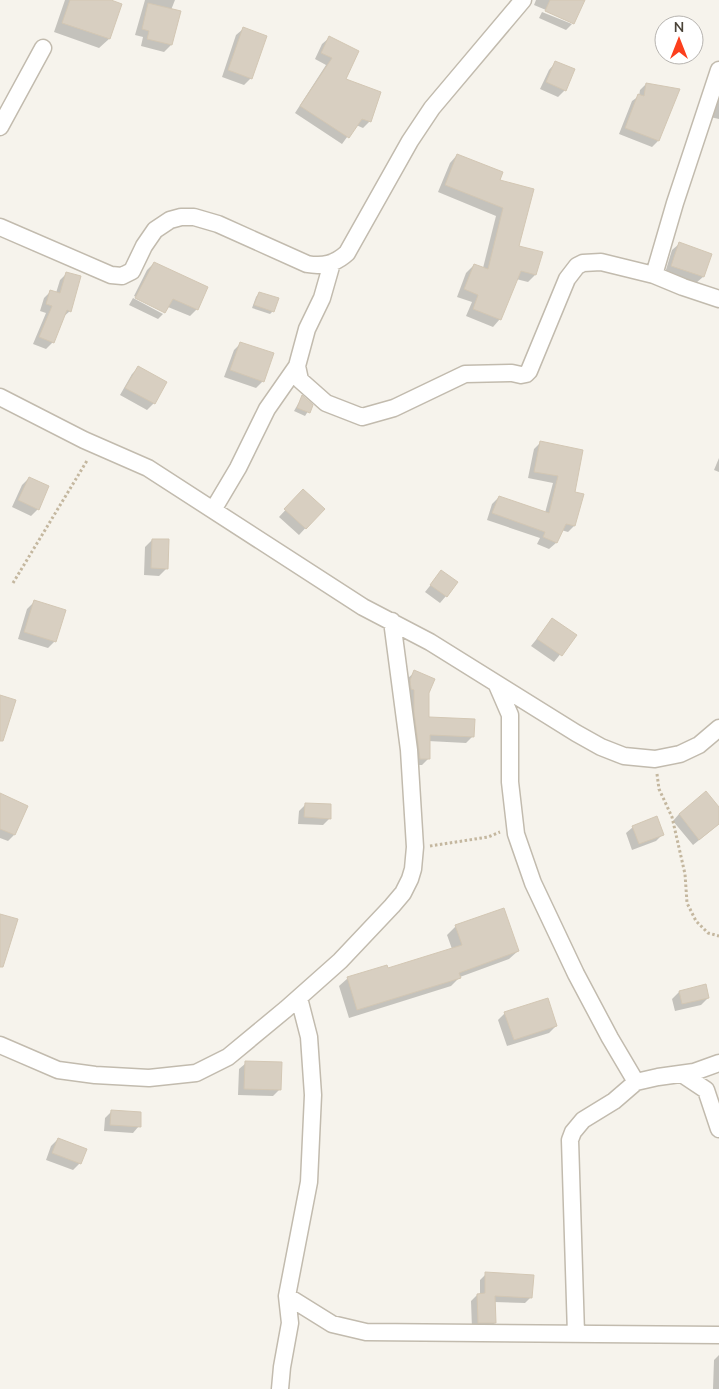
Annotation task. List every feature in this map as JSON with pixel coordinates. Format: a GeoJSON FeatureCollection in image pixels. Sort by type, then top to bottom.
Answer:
{"type":"FeatureCollection","features":[{"type":"Feature","properties":{"kind":"street"},"geometry":{"type":"LineString","coordinates":[[0,227],[111,275],[122,276],[132,271],[154,230],[170,220],[182,217],[194,217],[218,224],[307,264],[322,266],[332,264],[347,253],[410,141],[432,108],[523,0]]}},
{"type":"Feature","properties":{"kind":"street"},"geometry":{"type":"LineString","coordinates":[[0,127],[43,48]]}},
{"type":"Feature","properties":{"kind":"street"},"geometry":{"type":"LineString","coordinates":[[654,275],[675,203],[719,70]]}},
{"type":"Feature","properties":{"kind":"street"},"geometry":{"type":"LineString","coordinates":[[296,366],[300,380],[326,403],[362,418],[394,408],[464,374],[526,374],[544,338],[567,279],[583,263],[601,262],[654,275],[719,299]]}},
{"type":"Feature","properties":{"kind":"street"},"geometry":{"type":"LineString","coordinates":[[213,510],[238,468],[268,409],[296,366],[307,329],[322,298],[332,264]]}},
{"type":"Feature","properties":{"kind":"street"},"geometry":{"type":"LineString","coordinates":[[0,397],[96,445],[148,468],[363,607],[430,642],[497,685],[601,747],[624,756],[655,759],[680,754],[699,745],[719,728]]}},
{"type":"Feature","properties":{"kind":"street"},"geometry":{"type":"LineString","coordinates":[[0,1046],[58,1070],[95,1075],[149,1078],[196,1073],[228,1057],[299,998],[340,961],[392,906],[403,893],[410,879],[415,848],[409,750],[392,621]]}},
{"type":"Feature","properties":{"kind":"street"},"geometry":{"type":"LineString","coordinates":[[497,685],[510,715],[510,782],[516,834],[537,892],[580,982],[636,1082]]}},
{"type":"Feature","properties":{"kind":"street"},"geometry":{"type":"LineString","coordinates":[[280,1389],[290,1323],[287,1296],[309,1182],[313,1095],[309,1037],[299,998]]}},
{"type":"Feature","properties":{"kind":"street"},"geometry":{"type":"LineString","coordinates":[[576,1334],[570,1140],[573,1132],[583,1120],[614,1101],[636,1082],[694,1072],[719,1064]]}},
{"type":"Feature","properties":{"kind":"street"},"geometry":{"type":"LineString","coordinates":[[682,1074],[706,1090],[719,1129]]}},
{"type":"Feature","properties":{"kind":"street"},"geometry":{"type":"LineString","coordinates":[[287,1296],[332,1324],[366,1332],[719,1335]]}},
{"type":"Feature","properties":{"kind":"path"},"geometry":{"type":"LineString","coordinates":[[13,583],[96,445]]}},
{"type":"Feature","properties":{"kind":"path"},"geometry":{"type":"LineString","coordinates":[[655,759],[659,788],[672,817],[685,874],[687,903],[696,920],[708,933],[719,936]]}},
{"type":"Feature","properties":{"kind":"path"},"geometry":{"type":"LineString","coordinates":[[415,848],[488,837],[515,826]]}},
{"type":"Feature","properties":{"kind":"building"},"geometry":{"type":"Polygon","coordinates":[[[70,0],[111,0],[122,4],[110,39],[62,23],[70,0]]]}},
{"type":"Feature","properties":{"kind":"building"},"geometry":{"type":"Polygon","coordinates":[[[550,0],[585,0],[574,24],[545,11],[550,0]]]}},
{"type":"Feature","properties":{"kind":"building"},"geometry":{"type":"Polygon","coordinates":[[[148,3],[181,11],[172,45],[147,39],[149,31],[142,29],[148,3]]]}},
{"type":"Feature","properties":{"kind":"building"},"geometry":{"type":"Polygon","coordinates":[[[243,27],[267,36],[252,79],[228,70],[243,27]]]}},
{"type":"Feature","properties":{"kind":"building"},"geometry":{"type":"Polygon","coordinates":[[[329,36],[359,51],[346,79],[381,92],[371,122],[362,119],[349,138],[300,106],[332,58],[321,53],[329,36]]]}},
{"type":"Feature","properties":{"kind":"building"},"geometry":{"type":"Polygon","coordinates":[[[555,61],[575,69],[566,91],[546,82],[555,61]]]}},
{"type":"Feature","properties":{"kind":"building"},"geometry":{"type":"Polygon","coordinates":[[[646,83],[680,89],[659,141],[625,128],[638,94],[644,96],[646,83]]]}},
{"type":"Feature","properties":{"kind":"building"},"geometry":{"type":"Polygon","coordinates":[[[457,154],[503,172],[500,180],[534,189],[519,246],[543,252],[536,275],[521,271],[501,320],[473,309],[478,295],[464,289],[474,264],[488,269],[503,208],[445,185],[457,154]]]}},
{"type":"Feature","properties":{"kind":"building"},"geometry":{"type":"Polygon","coordinates":[[[679,242],[712,254],[704,277],[671,266],[679,242]]]}},
{"type":"Feature","properties":{"kind":"building"},"geometry":{"type":"Polygon","coordinates":[[[154,262],[208,287],[198,310],[173,299],[165,313],[135,298],[154,262]]]}},
{"type":"Feature","properties":{"kind":"building"},"geometry":{"type":"Polygon","coordinates":[[[66,272],[81,276],[71,312],[67,310],[54,343],[39,337],[52,306],[46,304],[50,290],[60,293],[66,272]]]}},
{"type":"Feature","properties":{"kind":"building"},"geometry":{"type":"Polygon","coordinates":[[[259,292],[279,298],[274,312],[254,305],[259,292]]]}},
{"type":"Feature","properties":{"kind":"building"},"geometry":{"type":"Polygon","coordinates":[[[240,342],[274,353],[264,382],[230,370],[240,342]]]}},
{"type":"Feature","properties":{"kind":"building"},"geometry":{"type":"Polygon","coordinates":[[[138,366],[167,382],[155,404],[125,388],[138,366]]]}},
{"type":"Feature","properties":{"kind":"building"},"geometry":{"type":"Polygon","coordinates":[[[302,395],[313,405],[310,413],[297,408],[302,395]]]}},
{"type":"Feature","properties":{"kind":"building"},"geometry":{"type":"Polygon","coordinates":[[[540,441],[583,450],[575,492],[584,494],[575,526],[566,524],[557,543],[543,537],[545,532],[492,513],[499,496],[549,513],[558,476],[534,472],[540,441]]]}},
{"type":"Feature","properties":{"kind":"building"},"geometry":{"type":"Polygon","coordinates":[[[29,477],[49,486],[39,510],[18,500],[29,477]]]}},
{"type":"Feature","properties":{"kind":"building"},"geometry":{"type":"Polygon","coordinates":[[[303,489],[325,509],[306,529],[284,509],[303,489]]]}},
{"type":"Feature","properties":{"kind":"building"},"geometry":{"type":"Polygon","coordinates":[[[152,539],[169,539],[168,569],[151,568],[152,539]]]}},
{"type":"Feature","properties":{"kind":"building"},"geometry":{"type":"Polygon","coordinates":[[[441,570],[458,582],[447,597],[430,585],[441,570]]]}},
{"type":"Feature","properties":{"kind":"building"},"geometry":{"type":"Polygon","coordinates":[[[34,600],[66,610],[56,642],[24,632],[34,600]]]}},
{"type":"Feature","properties":{"kind":"building"},"geometry":{"type":"Polygon","coordinates":[[[552,618],[577,635],[562,656],[537,639],[552,618]]]}},
{"type":"Feature","properties":{"kind":"building"},"geometry":{"type":"Polygon","coordinates":[[[414,670],[435,679],[429,693],[429,717],[475,719],[474,737],[430,735],[430,759],[420,759],[414,712],[414,690],[411,689],[410,680],[414,670]]]}},
{"type":"Feature","properties":{"kind":"building"},"geometry":{"type":"Polygon","coordinates":[[[0,695],[16,700],[3,741],[0,741],[0,695]]]}},
{"type":"Feature","properties":{"kind":"building"},"geometry":{"type":"Polygon","coordinates":[[[706,791],[719,807],[719,824],[699,840],[679,814],[706,791]]]}},
{"type":"Feature","properties":{"kind":"building"},"geometry":{"type":"Polygon","coordinates":[[[0,793],[28,806],[15,835],[0,829],[0,793]]]}},
{"type":"Feature","properties":{"kind":"building"},"geometry":{"type":"Polygon","coordinates":[[[305,803],[331,804],[331,819],[304,817],[305,803]]]}},
{"type":"Feature","properties":{"kind":"building"},"geometry":{"type":"Polygon","coordinates":[[[657,816],[664,835],[639,844],[632,826],[657,816]]]}},
{"type":"Feature","properties":{"kind":"building"},"geometry":{"type":"Polygon","coordinates":[[[504,908],[519,951],[459,973],[461,978],[357,1010],[347,977],[387,965],[388,968],[462,945],[455,925],[504,908]]]}},
{"type":"Feature","properties":{"kind":"building"},"geometry":{"type":"Polygon","coordinates":[[[0,914],[18,919],[3,967],[0,967],[0,914]]]}},
{"type":"Feature","properties":{"kind":"building"},"geometry":{"type":"Polygon","coordinates":[[[706,984],[709,998],[682,1004],[679,991],[706,984]]]}},
{"type":"Feature","properties":{"kind":"building"},"geometry":{"type":"Polygon","coordinates":[[[548,998],[557,1026],[514,1040],[504,1012],[548,998]]]}},
{"type":"Feature","properties":{"kind":"building"},"geometry":{"type":"Polygon","coordinates":[[[245,1061],[282,1062],[281,1090],[244,1089],[245,1061]]]}},
{"type":"Feature","properties":{"kind":"building"},"geometry":{"type":"Polygon","coordinates":[[[111,1110],[141,1112],[141,1127],[110,1125],[111,1110]]]}},
{"type":"Feature","properties":{"kind":"building"},"geometry":{"type":"Polygon","coordinates":[[[58,1138],[87,1149],[81,1164],[52,1153],[58,1138]]]}},
{"type":"Feature","properties":{"kind":"building"},"geometry":{"type":"Polygon","coordinates":[[[485,1272],[534,1275],[532,1298],[495,1296],[496,1323],[478,1323],[477,1294],[485,1293],[485,1272]]]}}]}
